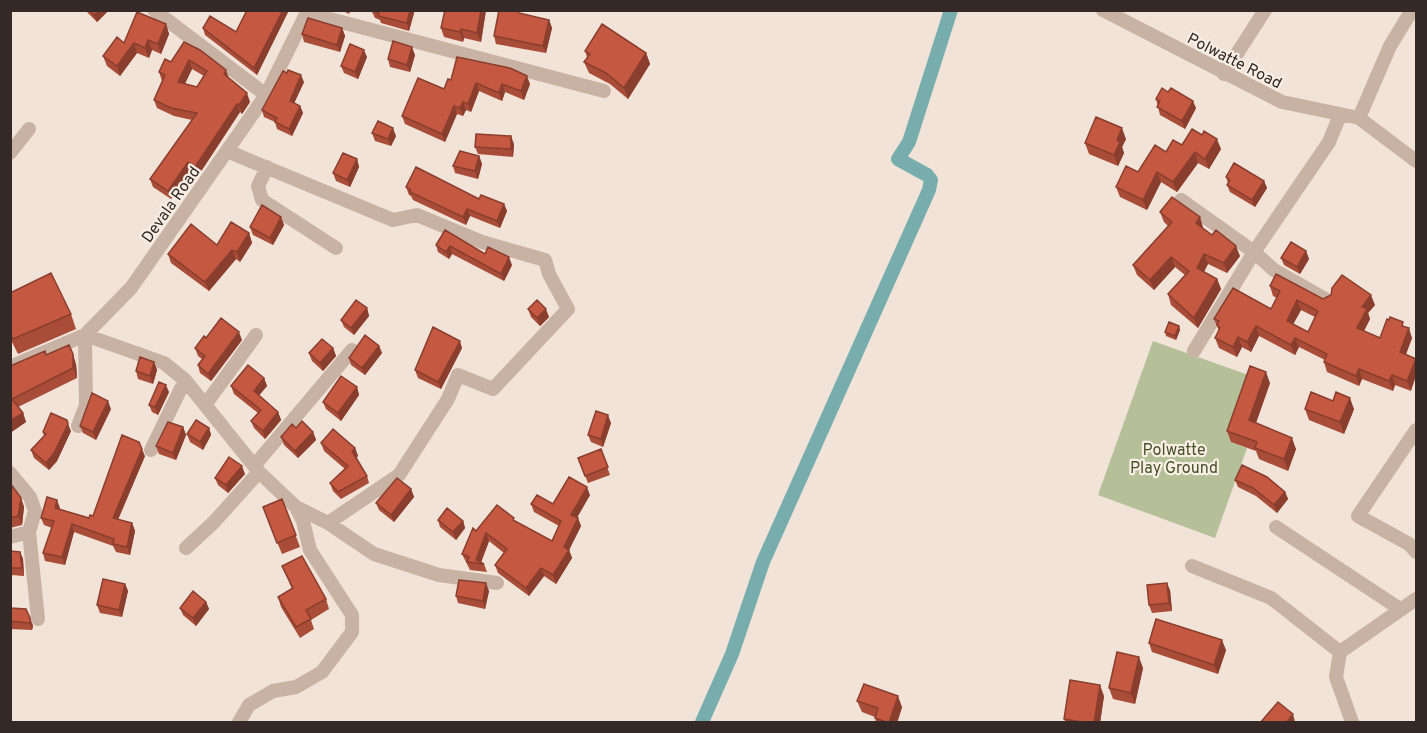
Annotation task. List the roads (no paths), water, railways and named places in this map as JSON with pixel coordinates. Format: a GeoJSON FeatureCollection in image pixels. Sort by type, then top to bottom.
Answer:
{"type":"FeatureCollection","features":[{"type":"Feature","properties":{"kind":"street"},"geometry":{"type":"LineString","coordinates":[[154,10],[266,95]]}},
{"type":"Feature","properties":{"kind":"street","name":"Polwatte Road"},"geometry":{"type":"LineString","coordinates":[[1103,10],[1282,102],[1359,118],[1416,161]]}},
{"type":"Feature","properties":{"kind":"street"},"geometry":{"type":"LineString","coordinates":[[1224,74],[1265,10]]}},
{"type":"Feature","properties":{"kind":"street"},"geometry":{"type":"LineString","coordinates":[[1359,118],[1390,46],[1412,10]]}},
{"type":"Feature","properties":{"kind":"street"},"geometry":{"type":"LineString","coordinates":[[307,12],[604,90]]}},
{"type":"Feature","properties":{"kind":"street","name":"Devala Road"},"geometry":{"type":"LineString","coordinates":[[10,367],[85,335],[131,288],[266,95],[307,12]]}},
{"type":"Feature","properties":{"kind":"street"},"geometry":{"type":"LineString","coordinates":[[1194,351],[1254,252],[1329,142],[1340,115]]}},
{"type":"Feature","properties":{"kind":"street"},"geometry":{"type":"LineString","coordinates":[[10,153],[29,129]]}},
{"type":"Feature","properties":{"kind":"street"},"geometry":{"type":"LineString","coordinates":[[227,151],[393,220],[417,215],[482,242],[545,260],[568,309],[493,389],[458,375],[448,399],[399,475],[328,523]]}},
{"type":"Feature","properties":{"kind":"street"},"geometry":{"type":"LineString","coordinates":[[267,168],[258,186],[262,200],[336,248]]}},
{"type":"Feature","properties":{"kind":"street"},"geometry":{"type":"LineString","coordinates":[[1181,200],[1254,252],[1274,270],[1327,300]]}},
{"type":"Feature","properties":{"kind":"street"},"geometry":{"type":"LineString","coordinates":[[78,426],[86,405],[85,335],[164,363],[184,380],[257,469],[296,507],[328,523],[374,555],[439,575],[496,583]]}},
{"type":"Feature","properties":{"kind":"street"},"geometry":{"type":"LineString","coordinates":[[205,405],[256,335]]}},
{"type":"Feature","properties":{"kind":"street"},"geometry":{"type":"LineString","coordinates":[[186,548],[214,522],[352,350]]}},
{"type":"Feature","properties":{"kind":"street"},"geometry":{"type":"LineString","coordinates":[[151,450],[184,380]]}},
{"type":"Feature","properties":{"kind":"street"},"geometry":{"type":"LineString","coordinates":[[1416,430],[1358,516],[1402,539],[1416,552]]}},
{"type":"Feature","properties":{"kind":"street"},"geometry":{"type":"LineString","coordinates":[[10,473],[30,497],[35,511],[29,532],[38,619]]}},
{"type":"Feature","properties":{"kind":"street"},"geometry":{"type":"LineString","coordinates":[[239,723],[249,705],[273,692],[297,687],[322,672],[352,632],[352,615],[310,550],[303,521],[296,507]]}},
{"type":"Feature","properties":{"kind":"street"},"geometry":{"type":"LineString","coordinates":[[1276,527],[1400,609]]}},
{"type":"Feature","properties":{"kind":"street"},"geometry":{"type":"LineString","coordinates":[[10,537],[29,532]]}},
{"type":"Feature","properties":{"kind":"street"},"geometry":{"type":"LineString","coordinates":[[1192,566],[1271,598],[1340,652]]}},
{"type":"Feature","properties":{"kind":"street"},"geometry":{"type":"LineString","coordinates":[[1352,723],[1336,677],[1340,652],[1416,599]]}},
{"type":"Feature","properties":{"kind":"waterway"},"geometry":{"type":"LineString","coordinates":[[702,722],[732,654],[763,562],[929,190],[931,180],[927,175],[898,159],[909,142],[951,10]]}},
{"type":"Feature","properties":{"kind":"park label","name":"Polwatte Play Ground"},"geometry":{"type":"Point","coordinates":[1174,458]}}]}
